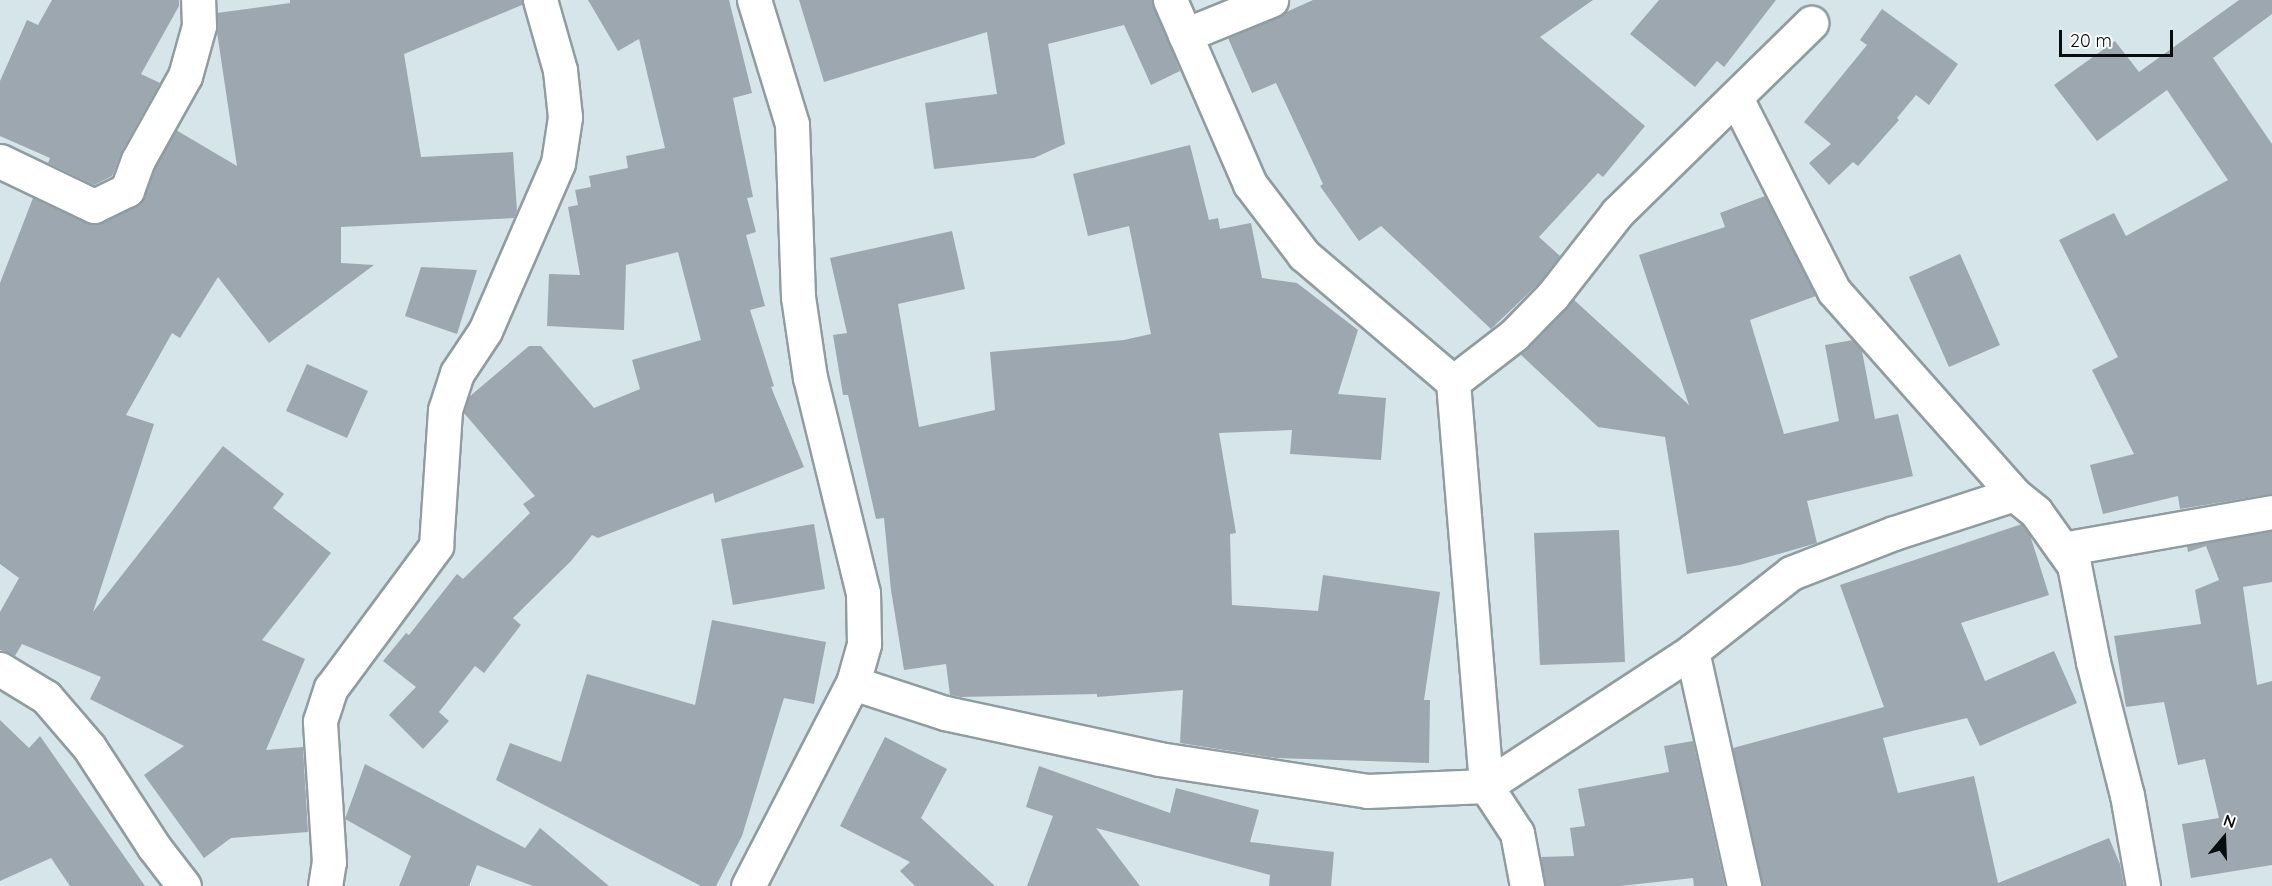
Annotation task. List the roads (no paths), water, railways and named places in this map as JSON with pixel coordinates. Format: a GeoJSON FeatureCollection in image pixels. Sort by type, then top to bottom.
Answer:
{"type":"FeatureCollection","features":[{"type":"Feature","properties":{"kind":"street"},"geometry":{"type":"LineString","coordinates":[[0,161],[94,206],[127,190],[138,160],[185,76],[199,26],[198,0]]}},
{"type":"Feature","properties":{"kind":"street"},"geometry":{"type":"LineString","coordinates":[[325,886],[329,862],[320,721],[331,688],[436,546],[445,410],[457,373],[484,331],[558,163],[565,117],[562,82],[540,0]]}},
{"type":"Feature","properties":{"kind":"street"},"geometry":{"type":"LineString","coordinates":[[748,886],[853,683],[864,644],[863,593],[808,367],[798,297],[792,124],[754,0]]}},
{"type":"Feature","properties":{"kind":"street"},"geometry":{"type":"LineString","coordinates":[[1170,0],[1250,184],[1304,255],[1453,382],[1486,786],[1517,833],[1527,886]]}},
{"type":"Feature","properties":{"kind":"street"},"geometry":{"type":"LineString","coordinates":[[1185,35],[1271,0]]}},
{"type":"Feature","properties":{"kind":"street"},"geometry":{"type":"LineString","coordinates":[[1453,382],[1514,335],[1552,295],[1617,213],[1811,23]]}},
{"type":"Feature","properties":{"kind":"street"},"geometry":{"type":"LineString","coordinates":[[1736,98],[1834,291],[2014,494],[2036,512],[2074,565],[2093,662],[2127,795],[2143,886]]}},
{"type":"Feature","properties":{"kind":"street"},"geometry":{"type":"LineString","coordinates":[[853,683],[945,713],[1159,759],[1367,791],[1486,786],[1692,651],[1791,573],[1894,533],[2014,494]]}},
{"type":"Feature","properties":{"kind":"street"},"geometry":{"type":"LineString","coordinates":[[2062,549],[2272,512]]}},
{"type":"Feature","properties":{"kind":"street"},"geometry":{"type":"LineString","coordinates":[[1692,651],[1744,886]]}},
{"type":"Feature","properties":{"kind":"street"},"geometry":{"type":"LineString","coordinates":[[0,669],[46,697],[89,747],[154,847],[184,886]]}}]}
